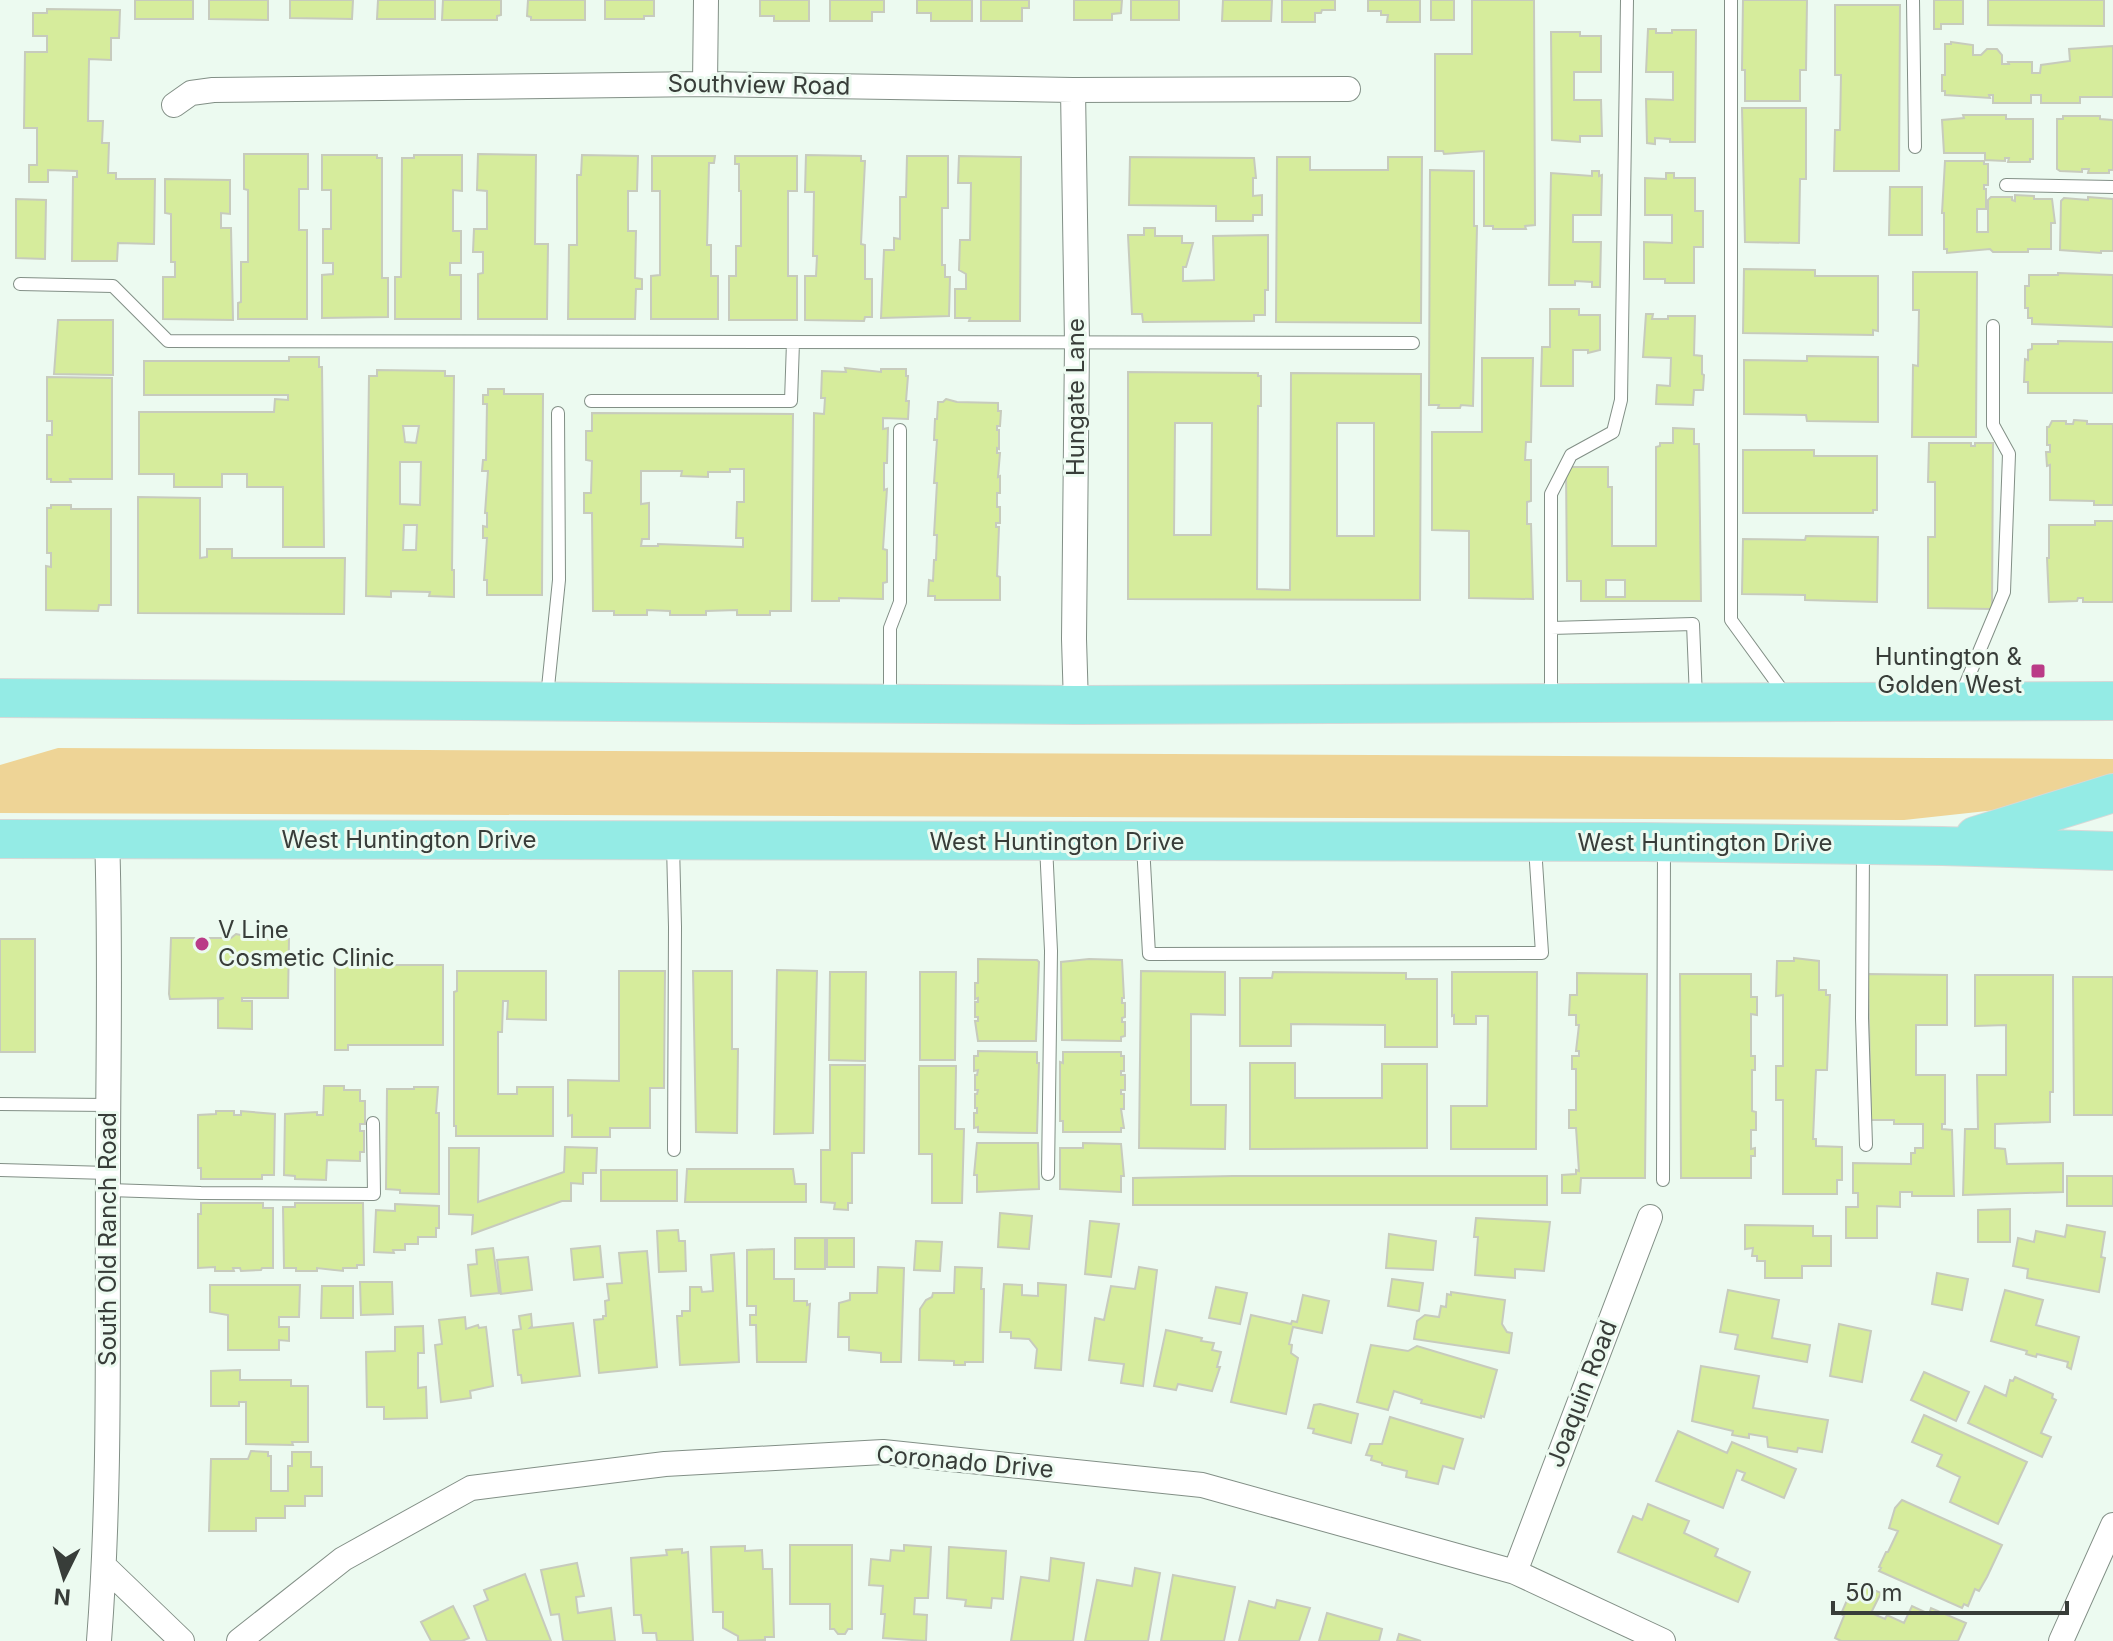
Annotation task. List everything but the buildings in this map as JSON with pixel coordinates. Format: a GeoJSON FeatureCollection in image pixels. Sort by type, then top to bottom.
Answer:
{"type":"FeatureCollection","features":[{"type":"Feature","properties":{"kind":"main road"},"geometry":{"type":"LineString","coordinates":[[6,700],[1076,705],[2113,701]]}},
{"type":"Feature","properties":{"kind":"main road"},"geometry":{"type":"LineString","coordinates":[[1942,846],[2113,793]]}},
{"type":"Feature","properties":{"kind":"main road","name":"West Huntington Drive"},"geometry":{"type":"LineString","coordinates":[[0,839],[1664,842],[2113,851]]}},
{"type":"Feature","properties":{"kind":"street"},"geometry":{"type":"LineString","coordinates":[[705,84],[706,0]]}},
{"type":"Feature","properties":{"kind":"street","name":"Southview Road"},"geometry":{"type":"LineString","coordinates":[[174,105],[191,93],[213,90],[705,84],[1073,90],[1348,89]]}},
{"type":"Feature","properties":{"kind":"street","name":"Hungate Lane"},"geometry":{"type":"LineString","coordinates":[[1073,90],[1077,343],[1076,705]]}},
{"type":"Feature","properties":{"kind":"street","name":"South Old Ranch Road"},"geometry":{"type":"LineString","coordinates":[[99,1641],[104,1566],[109,1105],[110,910],[107,837]]}},
{"type":"Feature","properties":{"kind":"street","name":"Joaquin Road"},"geometry":{"type":"LineString","coordinates":[[1515,1572],[1650,1217]]}},
{"type":"Feature","properties":{"kind":"street","name":"Coronado Drive"},"geometry":{"type":"LineString","coordinates":[[239,1641],[343,1559],[471,1488],[665,1464],[883,1452],[1202,1485],[1515,1572],[1663,1641]]}},
{"type":"Feature","properties":{"kind":"street"},"geometry":{"type":"LineString","coordinates":[[2061,1641],[2113,1525]]}},
{"type":"Feature","properties":{"kind":"street"},"geometry":{"type":"LineString","coordinates":[[104,1566],[182,1641]]}},
{"type":"Feature","properties":{"kind":"lane"},"geometry":{"type":"LineString","coordinates":[[1551,703],[1551,494],[1571,455],[1613,432],[1621,400],[1627,0]]}},
{"type":"Feature","properties":{"kind":"lane"},"geometry":{"type":"LineString","coordinates":[[1731,0],[1731,620],[1791,702]]}},
{"type":"Feature","properties":{"kind":"lane"},"geometry":{"type":"LineString","coordinates":[[1913,0],[1915,147]]}},
{"type":"Feature","properties":{"kind":"lane"},"geometry":{"type":"LineString","coordinates":[[2006,185],[2113,187]]}},
{"type":"Feature","properties":{"kind":"lane"},"geometry":{"type":"LineString","coordinates":[[20,284],[113,286],[168,341],[1413,343]]}},
{"type":"Feature","properties":{"kind":"lane"},"geometry":{"type":"LineString","coordinates":[[1959,701],[2004,592],[2009,454],[1993,425],[1993,326]]}},
{"type":"Feature","properties":{"kind":"lane"},"geometry":{"type":"LineString","coordinates":[[591,401],[791,401],[793,342]]}},
{"type":"Feature","properties":{"kind":"lane"},"geometry":{"type":"LineString","coordinates":[[547,701],[559,580],[558,413]]}},
{"type":"Feature","properties":{"kind":"lane"},"geometry":{"type":"LineString","coordinates":[[890,703],[890,628],[900,602],[900,430]]}},
{"type":"Feature","properties":{"kind":"lane"},"geometry":{"type":"LineString","coordinates":[[1551,628],[1693,624],[1696,702]]}},
{"type":"Feature","properties":{"kind":"lane"},"geometry":{"type":"LineString","coordinates":[[1143,841],[1149,954],[1542,953],[1535,842]]}},
{"type":"Feature","properties":{"kind":"lane"},"geometry":{"type":"LineString","coordinates":[[673,842],[674,1150]]}},
{"type":"Feature","properties":{"kind":"lane"},"geometry":{"type":"LineString","coordinates":[[1046,842],[1051,951],[1048,1174]]}},
{"type":"Feature","properties":{"kind":"lane"},"geometry":{"type":"LineString","coordinates":[[1663,1180],[1664,842]]}},
{"type":"Feature","properties":{"kind":"lane"},"geometry":{"type":"LineString","coordinates":[[1863,844],[1862,1018],[1866,1145]]}},
{"type":"Feature","properties":{"kind":"lane"},"geometry":{"type":"LineString","coordinates":[[0,1104],[109,1105]]}},
{"type":"Feature","properties":{"kind":"lane"},"geometry":{"type":"LineString","coordinates":[[0,1170],[201,1193],[374,1194],[373,1123]]}},
{"type":"Feature","properties":{"kind":"shaded area"},"geometry":{"type":"Polygon","coordinates":[[[58,748],[2113,759],[2113,786],[2033,806],[1904,820],[0,813],[0,765],[58,748]]]}},
{"type":"Feature","properties":{"kind":"place","name":"Huntington & Golden West"},"geometry":{"type":"Point","coordinates":[2038,671]}},
{"type":"Feature","properties":{"kind":"place","name":"V Line Cosmetic Clinic"},"geometry":{"type":"Point","coordinates":[202,944]}}]}
